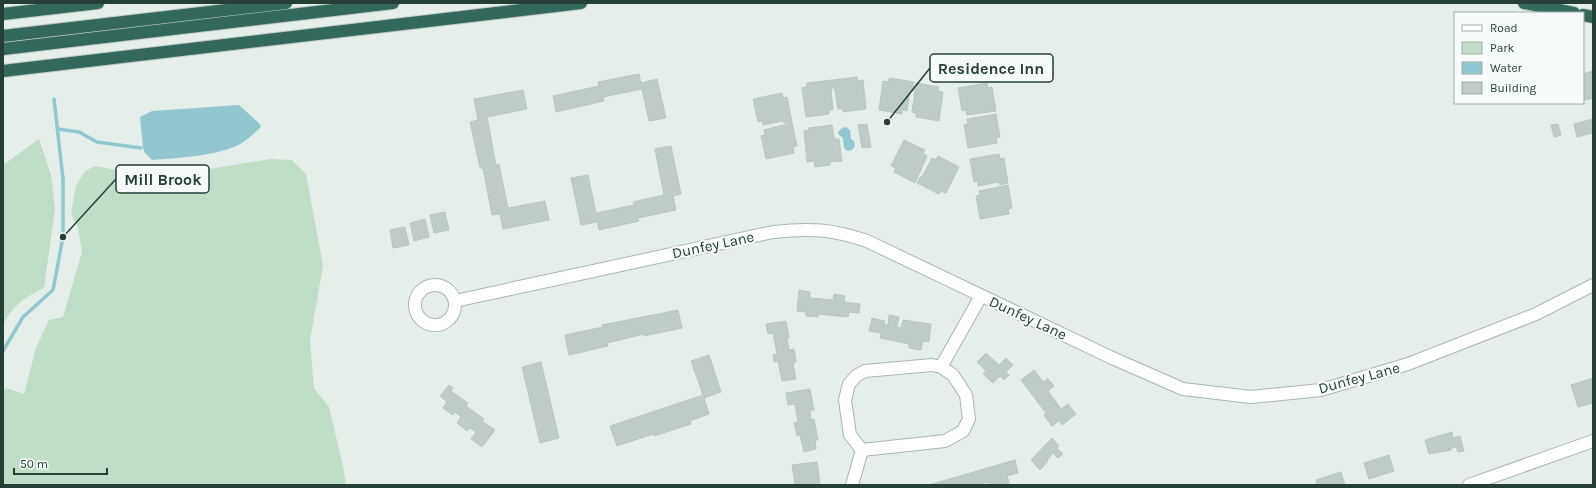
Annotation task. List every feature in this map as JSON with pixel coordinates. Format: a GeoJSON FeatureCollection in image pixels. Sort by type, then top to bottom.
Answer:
{"type":"FeatureCollection","features":[{"type":"Feature","properties":{"kind":"highway"},"geometry":{"type":"LineString","coordinates":[[3,14],[98,3]]}},
{"type":"Feature","properties":{"kind":"highway"},"geometry":{"type":"LineString","coordinates":[[3,36],[286,3]]}},
{"type":"Feature","properties":{"kind":"highway"},"geometry":{"type":"LineString","coordinates":[[3,49],[393,3]]}},
{"type":"Feature","properties":{"kind":"highway"},"geometry":{"type":"LineString","coordinates":[[3,71],[581,3]]}},
{"type":"Feature","properties":{"kind":"highway"},"geometry":{"type":"LineString","coordinates":[[1524,3],[1569,12]]}},
{"type":"Feature","properties":{"kind":"street","name":"Dunfey Lane"},"geometry":{"type":"LineString","coordinates":[[455,301],[773,232],[801,229],[837,232],[867,241],[1110,357],[1183,388],[1252,396],[1321,390],[1408,364],[1536,314],[1593,285]]}},
{"type":"Feature","properties":{"kind":"street"},"geometry":{"type":"LineString","coordinates":[[941,367],[981,296]]}},
{"type":"Feature","properties":{"kind":"street"},"geometry":{"type":"LineString","coordinates":[[932,365],[941,367],[953,375],[966,395],[969,419],[963,432],[945,441],[862,450],[850,435],[845,400],[849,384],[856,376],[865,371],[932,365]]}},
{"type":"Feature","properties":{"kind":"street"},"geometry":{"type":"LineString","coordinates":[[1469,485],[1593,441]]}},
{"type":"Feature","properties":{"kind":"street"},"geometry":{"type":"LineString","coordinates":[[852,485],[862,450]]}},
{"type":"Feature","properties":{"kind":"green space"},"geometry":{"type":"Polygon","coordinates":[[[39,139],[51,175],[55,209],[44,288],[30,295],[19,303],[11,312],[3,326],[3,163],[6,163],[39,139]]]}},
{"type":"Feature","properties":{"kind":"green space"},"geometry":{"type":"Polygon","coordinates":[[[270,159],[292,160],[306,174],[323,265],[310,341],[314,388],[329,407],[346,485],[3,485],[3,391],[6,388],[24,394],[36,348],[49,320],[63,317],[82,252],[78,228],[71,214],[76,186],[85,171],[95,166],[128,172],[143,180],[270,159]]]}},
{"type":"Feature","properties":{"kind":"water"},"geometry":{"type":"Polygon","coordinates":[[[239,105],[259,123],[261,127],[239,145],[217,152],[195,156],[152,160],[145,153],[143,148],[140,117],[152,111],[239,105]]]}},
{"type":"Feature","properties":{"kind":"water"},"geometry":{"type":"Polygon","coordinates":[[[846,127],[850,130],[851,139],[854,141],[855,146],[852,150],[847,151],[844,148],[843,138],[838,132],[842,128],[846,127]]]}},
{"type":"Feature","properties":{"kind":"building"},"geometry":{"type":"Polygon","coordinates":[[[1593,71],[1593,98],[1585,100],[1584,96],[1584,74],[1593,71]]]}},
{"type":"Feature","properties":{"kind":"building"},"geometry":{"type":"Polygon","coordinates":[[[639,74],[641,83],[657,79],[666,118],[649,121],[642,89],[603,97],[604,101],[556,112],[553,96],[599,86],[598,82],[639,74]]]}},
{"type":"Feature","properties":{"kind":"building"},"geometry":{"type":"Polygon","coordinates":[[[857,77],[857,81],[863,80],[866,109],[843,112],[843,109],[838,109],[833,80],[857,77]]]}},
{"type":"Feature","properties":{"kind":"building"},"geometry":{"type":"Polygon","coordinates":[[[889,78],[914,82],[913,91],[910,90],[907,111],[902,110],[902,114],[879,110],[883,81],[889,82],[889,78]]]}},
{"type":"Feature","properties":{"kind":"building"},"geometry":{"type":"Polygon","coordinates":[[[832,80],[833,88],[831,89],[833,110],[829,110],[829,114],[806,117],[802,88],[807,87],[807,83],[832,80]]]}},
{"type":"Feature","properties":{"kind":"building"},"geometry":{"type":"Polygon","coordinates":[[[916,83],[939,87],[938,91],[943,92],[939,121],[916,117],[916,113],[912,112],[916,83]]]}},
{"type":"Feature","properties":{"kind":"building"},"geometry":{"type":"Polygon","coordinates":[[[987,83],[988,88],[992,87],[996,111],[967,115],[966,110],[962,111],[958,88],[987,83]]]}},
{"type":"Feature","properties":{"kind":"building"},"geometry":{"type":"Polygon","coordinates":[[[523,90],[527,109],[487,117],[496,165],[499,164],[508,208],[545,201],[549,220],[503,229],[500,214],[492,215],[483,168],[480,168],[470,122],[478,120],[474,99],[523,90]]]}},
{"type":"Feature","properties":{"kind":"building"},"geometry":{"type":"Polygon","coordinates":[[[782,93],[783,98],[787,97],[792,122],[784,123],[783,121],[763,125],[762,121],[758,122],[753,99],[782,93]]]}},
{"type":"Feature","properties":{"kind":"building"},"geometry":{"type":"Polygon","coordinates":[[[996,114],[1000,137],[996,138],[997,143],[968,148],[964,125],[968,124],[967,119],[996,114]]]}},
{"type":"Feature","properties":{"kind":"building"},"geometry":{"type":"Polygon","coordinates":[[[1593,119],[1593,133],[1577,137],[1574,124],[1593,119]]]}},
{"type":"Feature","properties":{"kind":"building"},"geometry":{"type":"Polygon","coordinates":[[[792,123],[797,146],[793,147],[794,153],[766,159],[761,136],[765,135],[764,130],[792,123]]]}},
{"type":"Feature","properties":{"kind":"building"},"geometry":{"type":"Polygon","coordinates":[[[867,124],[871,147],[862,148],[858,125],[867,124]]]}},
{"type":"Feature","properties":{"kind":"building"},"geometry":{"type":"Polygon","coordinates":[[[1558,124],[1561,135],[1554,137],[1551,125],[1558,124]]]}},
{"type":"Feature","properties":{"kind":"building"},"geometry":{"type":"Polygon","coordinates":[[[832,125],[834,139],[839,139],[842,161],[830,162],[830,165],[815,167],[814,161],[807,162],[804,131],[809,130],[809,128],[832,125]]]}},
{"type":"Feature","properties":{"kind":"building"},"geometry":{"type":"Polygon","coordinates":[[[904,140],[925,150],[923,153],[927,156],[915,183],[894,172],[896,168],[891,166],[904,140]]]}},
{"type":"Feature","properties":{"kind":"building"},"geometry":{"type":"Polygon","coordinates":[[[671,146],[681,194],[673,196],[676,210],[638,218],[639,221],[599,230],[597,222],[581,225],[571,178],[588,175],[596,213],[634,205],[633,202],[664,195],[655,149],[671,146]]]}},
{"type":"Feature","properties":{"kind":"building"},"geometry":{"type":"Polygon","coordinates":[[[999,154],[1000,159],[1004,158],[1008,183],[1000,185],[999,182],[978,186],[978,181],[974,182],[970,159],[999,154]]]}},
{"type":"Feature","properties":{"kind":"building"},"geometry":{"type":"Polygon","coordinates":[[[938,156],[959,167],[946,193],[941,191],[939,194],[917,183],[921,176],[922,177],[932,158],[936,160],[938,156]]]}},
{"type":"Feature","properties":{"kind":"building"},"geometry":{"type":"Polygon","coordinates":[[[1008,185],[1012,208],[1008,209],[1009,214],[980,219],[976,196],[980,195],[979,191],[1008,185]]]}},
{"type":"Feature","properties":{"kind":"building"},"geometry":{"type":"Polygon","coordinates":[[[445,212],[449,230],[434,233],[430,215],[445,212]]]}},
{"type":"Feature","properties":{"kind":"building"},"geometry":{"type":"Polygon","coordinates":[[[425,219],[429,237],[414,241],[410,223],[425,219]]]}},
{"type":"Feature","properties":{"kind":"building"},"geometry":{"type":"Polygon","coordinates":[[[405,227],[409,245],[393,248],[390,230],[405,227]]]}},
{"type":"Feature","properties":{"kind":"building"},"geometry":{"type":"Polygon","coordinates":[[[799,290],[810,292],[810,298],[833,300],[834,294],[845,296],[844,302],[860,304],[859,313],[849,312],[848,317],[818,314],[818,317],[806,316],[806,312],[797,311],[799,290]]]}},
{"type":"Feature","properties":{"kind":"building"},"geometry":{"type":"Polygon","coordinates":[[[678,310],[682,328],[644,336],[644,334],[607,343],[608,346],[569,355],[565,335],[603,327],[602,325],[678,310]]]}},
{"type":"Feature","properties":{"kind":"building"},"geometry":{"type":"Polygon","coordinates":[[[889,315],[899,317],[897,327],[901,328],[903,320],[931,324],[929,342],[923,341],[921,350],[909,348],[909,344],[880,338],[881,333],[869,331],[872,318],[885,321],[884,324],[888,325],[889,315]]]}},
{"type":"Feature","properties":{"kind":"building"},"geometry":{"type":"Polygon","coordinates":[[[786,321],[789,338],[787,338],[789,350],[794,349],[796,362],[793,363],[796,379],[782,381],[778,361],[774,362],[773,355],[777,354],[773,333],[768,334],[766,324],[786,321]]]}},
{"type":"Feature","properties":{"kind":"building"},"geometry":{"type":"Polygon","coordinates":[[[986,353],[999,365],[1006,358],[1013,365],[1006,372],[1009,375],[1004,380],[1000,376],[993,383],[983,374],[986,371],[977,362],[986,353]]]}},
{"type":"Feature","properties":{"kind":"building"},"geometry":{"type":"Polygon","coordinates":[[[709,355],[721,392],[704,398],[709,414],[690,421],[691,424],[654,436],[653,434],[617,446],[610,426],[703,395],[691,361],[709,355]]]}},
{"type":"Feature","properties":{"kind":"building"},"geometry":{"type":"Polygon","coordinates":[[[541,362],[559,438],[540,443],[522,367],[541,362]]]}},
{"type":"Feature","properties":{"kind":"building"},"geometry":{"type":"Polygon","coordinates":[[[1034,370],[1043,382],[1048,379],[1054,386],[1048,391],[1061,409],[1068,404],[1076,414],[1062,425],[1059,421],[1052,426],[1044,415],[1046,413],[1021,380],[1034,370]]]}},
{"type":"Feature","properties":{"kind":"building"},"geometry":{"type":"Polygon","coordinates":[[[1593,378],[1593,403],[1578,407],[1571,385],[1593,378]]]}},
{"type":"Feature","properties":{"kind":"building"},"geometry":{"type":"Polygon","coordinates":[[[449,385],[453,388],[451,391],[468,403],[466,406],[484,419],[482,421],[495,430],[482,447],[471,439],[476,432],[470,428],[467,431],[457,423],[461,417],[455,412],[453,415],[443,408],[447,402],[440,396],[449,385]]]}},
{"type":"Feature","properties":{"kind":"building"},"geometry":{"type":"Polygon","coordinates":[[[810,389],[814,410],[810,410],[811,420],[814,419],[818,440],[815,440],[816,449],[804,452],[800,435],[797,436],[794,423],[798,422],[795,404],[788,405],[786,393],[810,389]]]}},
{"type":"Feature","properties":{"kind":"building"},"geometry":{"type":"Polygon","coordinates":[[[1452,432],[1453,438],[1460,436],[1464,451],[1458,452],[1456,447],[1451,448],[1451,450],[1429,454],[1425,440],[1452,432]]]}},
{"type":"Feature","properties":{"kind":"building"},"geometry":{"type":"Polygon","coordinates":[[[1052,438],[1059,446],[1057,448],[1063,454],[1058,458],[1053,453],[1040,470],[1031,460],[1052,438]]]}},
{"type":"Feature","properties":{"kind":"building"},"geometry":{"type":"Polygon","coordinates":[[[1389,455],[1394,471],[1369,479],[1364,463],[1389,455]]]}},
{"type":"Feature","properties":{"kind":"building"},"geometry":{"type":"Polygon","coordinates":[[[1015,460],[1018,473],[1007,476],[1009,483],[1003,485],[989,485],[988,482],[979,485],[929,485],[1015,460]]]}},
{"type":"Feature","properties":{"kind":"building"},"geometry":{"type":"Polygon","coordinates":[[[817,462],[820,483],[815,485],[795,485],[792,465],[817,462]]]}},
{"type":"Feature","properties":{"kind":"building"},"geometry":{"type":"Polygon","coordinates":[[[1341,472],[1345,485],[1317,485],[1316,480],[1341,472]]]}},
{"type":"Feature","properties":{"kind":"waterway"},"geometry":{"type":"LineString","coordinates":[[3,351],[23,317],[53,290],[63,237],[63,179],[54,99]]}},
{"type":"Feature","properties":{"kind":"waterway"},"geometry":{"type":"LineString","coordinates":[[58,129],[79,132],[97,142],[141,148]]}},
{"type":"Feature","properties":{"kind":"place","name":"Residence Inn"},"geometry":{"type":"Point","coordinates":[887,122]}},
{"type":"Feature","properties":{"kind":"place","name":"Mill Brook"},"geometry":{"type":"Point","coordinates":[63,237]}}]}
